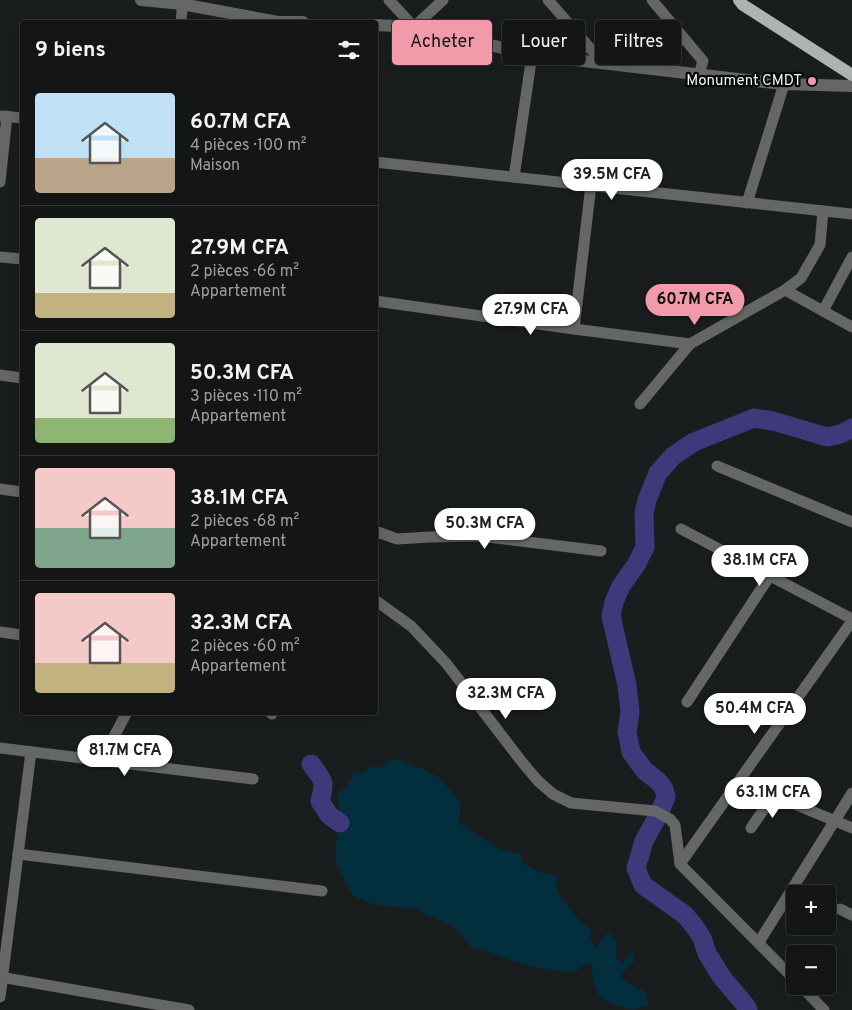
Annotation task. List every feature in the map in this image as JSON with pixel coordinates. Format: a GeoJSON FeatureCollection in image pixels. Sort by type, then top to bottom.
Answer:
{"type":"FeatureCollection","features":[{"type":"Feature","properties":{"kind":"main road"},"geometry":{"type":"LineString","coordinates":[[739,0],[852,75]]}},
{"type":"Feature","properties":{"kind":"street"},"geometry":{"type":"LineString","coordinates":[[141,0],[183,2],[268,20]]}},
{"type":"Feature","properties":{"kind":"street"},"geometry":{"type":"LineString","coordinates":[[390,0],[408,20]]}},
{"type":"Feature","properties":{"kind":"street"},"geometry":{"type":"LineString","coordinates":[[422,20],[443,0]]}},
{"type":"Feature","properties":{"kind":"street"},"geometry":{"type":"LineString","coordinates":[[548,0],[595,54]]}},
{"type":"Feature","properties":{"kind":"street"},"geometry":{"type":"LineString","coordinates":[[652,0],[704,61],[699,74]]}},
{"type":"Feature","properties":{"kind":"street"},"geometry":{"type":"LineString","coordinates":[[180,20],[183,2]]}},
{"type":"Feature","properties":{"kind":"street"},"geometry":{"type":"LineString","coordinates":[[378,25],[392,26]]}},
{"type":"Feature","properties":{"kind":"street"},"geometry":{"type":"LineString","coordinates":[[514,177],[531,65]]}},
{"type":"Feature","properties":{"kind":"street"},"geometry":{"type":"LineString","coordinates":[[620,65],[784,84],[852,86]]}},
{"type":"Feature","properties":{"kind":"street"},"geometry":{"type":"LineString","coordinates":[[747,202],[784,84]]}},
{"type":"Feature","properties":{"kind":"street"},"geometry":{"type":"LineString","coordinates":[[0,182],[4,116],[20,118]]}},
{"type":"Feature","properties":{"kind":"street"},"geometry":{"type":"LineString","coordinates":[[378,162],[852,214]]}},
{"type":"Feature","properties":{"kind":"street"},"geometry":{"type":"LineString","coordinates":[[574,329],[591,185]]}},
{"type":"Feature","properties":{"kind":"street"},"geometry":{"type":"LineString","coordinates":[[640,404],[690,344],[785,290],[801,278],[820,245],[823,211]]}},
{"type":"Feature","properties":{"kind":"street"},"geometry":{"type":"LineString","coordinates":[[0,257],[20,259]]}},
{"type":"Feature","properties":{"kind":"street"},"geometry":{"type":"LineString","coordinates":[[823,311],[852,257]]}},
{"type":"Feature","properties":{"kind":"street"},"geometry":{"type":"LineString","coordinates":[[785,290],[852,326]]}},
{"type":"Feature","properties":{"kind":"street"},"geometry":{"type":"LineString","coordinates":[[378,301],[690,344]]}},
{"type":"Feature","properties":{"kind":"street"},"geometry":{"type":"LineString","coordinates":[[0,374],[20,378]]}},
{"type":"Feature","properties":{"kind":"street"},"geometry":{"type":"LineString","coordinates":[[717,466],[852,522]]}},
{"type":"Feature","properties":{"kind":"street"},"geometry":{"type":"LineString","coordinates":[[0,489],[20,492]]}},
{"type":"Feature","properties":{"kind":"street"},"geometry":{"type":"LineString","coordinates":[[680,864],[852,620],[681,529]]}},
{"type":"Feature","properties":{"kind":"street"},"geometry":{"type":"LineString","coordinates":[[378,532],[397,539],[480,536],[601,552]]}},
{"type":"Feature","properties":{"kind":"street"},"geometry":{"type":"LineString","coordinates":[[687,702],[769,577]]}},
{"type":"Feature","properties":{"kind":"street"},"geometry":{"type":"LineString","coordinates":[[378,602],[411,626],[446,663],[522,762],[538,781],[553,794],[571,803],[655,811],[670,818],[674,825],[680,864],[786,971]]}},
{"type":"Feature","properties":{"kind":"street"},"geometry":{"type":"LineString","coordinates":[[0,632],[20,635]]}},
{"type":"Feature","properties":{"kind":"street"},"geometry":{"type":"LineString","coordinates":[[101,761],[125,715]]}},
{"type":"Feature","properties":{"kind":"street"},"geometry":{"type":"LineString","coordinates":[[0,748],[253,779]]}},
{"type":"Feature","properties":{"kind":"street"},"geometry":{"type":"LineString","coordinates":[[0,997],[1,977],[31,752]]}},
{"type":"Feature","properties":{"kind":"street"},"geometry":{"type":"LineString","coordinates":[[739,781],[852,828]]}},
{"type":"Feature","properties":{"kind":"street"},"geometry":{"type":"LineString","coordinates":[[758,942],[836,822],[852,793]]}},
{"type":"Feature","properties":{"kind":"street"},"geometry":{"type":"LineString","coordinates":[[751,828],[774,796]]}},
{"type":"Feature","properties":{"kind":"street"},"geometry":{"type":"LineString","coordinates":[[18,854],[322,891]]}},
{"type":"Feature","properties":{"kind":"street"},"geometry":{"type":"LineString","coordinates":[[840,909],[852,915]]}},
{"type":"Feature","properties":{"kind":"street"},"geometry":{"type":"LineString","coordinates":[[1,977],[189,1010]]}},
{"type":"Feature","properties":{"kind":"street"},"geometry":{"type":"LineString","coordinates":[[810,995],[824,1010]]}},
{"type":"Feature","properties":{"kind":"shaded area"},"geometry":{"type":"Polygon","coordinates":[[[394,759],[423,769],[440,778],[461,803],[459,823],[499,849],[520,854],[524,864],[544,874],[555,875],[558,893],[576,917],[592,930],[590,938],[596,948],[608,932],[617,942],[616,957],[621,965],[632,951],[635,960],[623,972],[622,978],[644,991],[650,1006],[641,1006],[635,1010],[608,1002],[598,993],[593,978],[592,966],[587,963],[574,972],[523,964],[472,948],[455,927],[426,915],[419,909],[374,905],[353,896],[336,862],[335,848],[340,822],[338,795],[354,773],[364,772],[371,767],[380,767],[394,759]]]}},
{"type":"Feature","properties":{"kind":"waterway"},"geometry":{"type":"LineString","coordinates":[[748,1010],[721,976],[707,953],[702,938],[695,927],[685,915],[643,885],[636,868],[644,841],[666,797],[664,789],[659,782],[645,771],[631,752],[627,732],[630,712],[627,685],[611,616],[614,602],[621,586],[636,565],[645,547],[644,514],[647,500],[658,473],[673,456],[694,442],[754,418],[773,421],[827,437],[841,434],[852,428]]}},
{"type":"Feature","properties":{"kind":"waterway"},"geometry":{"type":"LineString","coordinates":[[311,764],[323,785],[320,801],[329,815],[340,823]]}},
{"type":"Feature","properties":{"kind":"place","name":"Monument CMDT"},"geometry":{"type":"Point","coordinates":[812,81]}}]}
